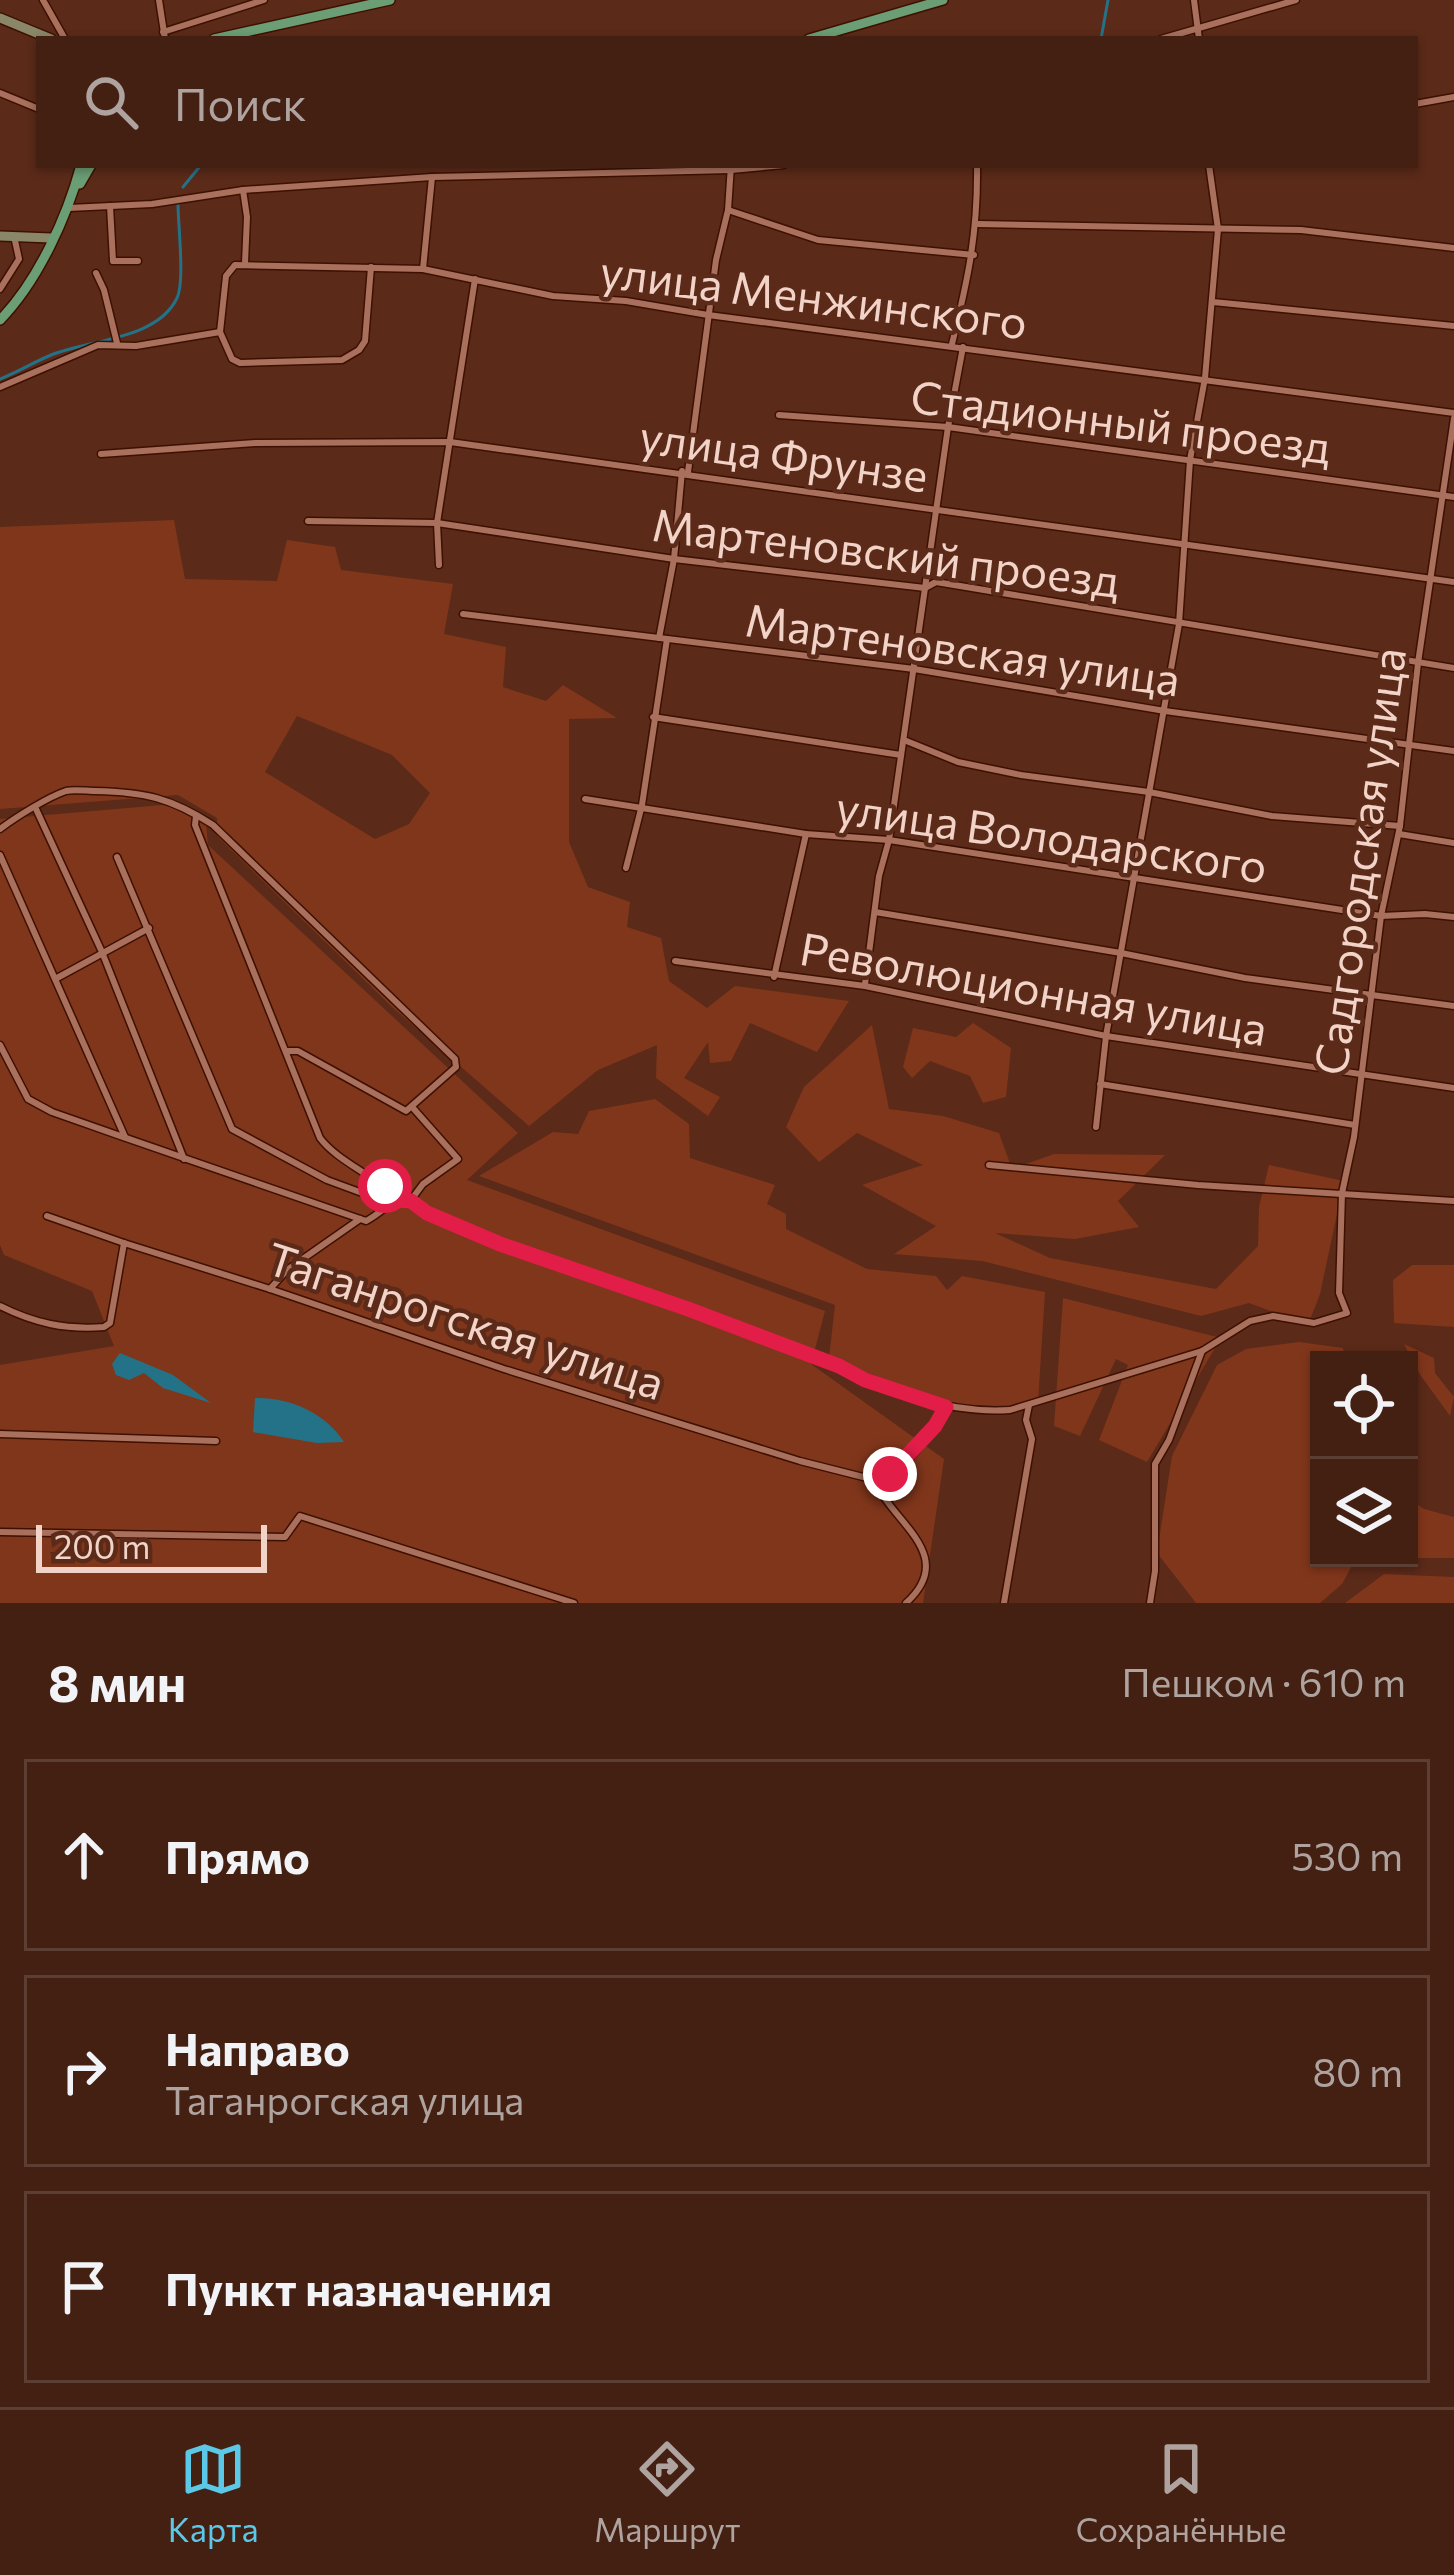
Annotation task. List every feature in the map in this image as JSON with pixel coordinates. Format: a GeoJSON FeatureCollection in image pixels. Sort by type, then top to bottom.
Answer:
{"type":"FeatureCollection","features":[{"type":"Feature","properties":{"kind":"main road"},"geometry":{"type":"LineString","coordinates":[[228,36],[390,0]]}},
{"type":"Feature","properties":{"kind":"main road"},"geometry":{"type":"LineString","coordinates":[[819,36],[943,0]]}},
{"type":"Feature","properties":{"kind":"main road"},"geometry":{"type":"LineString","coordinates":[[69,204],[80,168]]}},
{"type":"Feature","properties":{"kind":"main road"},"geometry":{"type":"LineString","coordinates":[[0,320],[29,280],[89,168]]}},
{"type":"Feature","properties":{"kind":"street"},"geometry":{"type":"LineString","coordinates":[[43,0],[63,36]]}},
{"type":"Feature","properties":{"kind":"street"},"geometry":{"type":"LineString","coordinates":[[159,0],[164,36],[264,0]]}},
{"type":"Feature","properties":{"kind":"street"},"geometry":{"type":"LineString","coordinates":[[1194,0],[1198,36]]}},
{"type":"Feature","properties":{"kind":"street"},"geometry":{"type":"LineString","coordinates":[[1171,36],[1296,0]]}},
{"type":"Feature","properties":{"kind":"street"},"geometry":{"type":"LineString","coordinates":[[0,18],[43,36]]}},
{"type":"Feature","properties":{"kind":"street"},"geometry":{"type":"LineString","coordinates":[[180,29],[182,36]]}},
{"type":"Feature","properties":{"kind":"street"},"geometry":{"type":"LineString","coordinates":[[0,93],[36,108]]}},
{"type":"Feature","properties":{"kind":"street"},"geometry":{"type":"LineString","coordinates":[[1418,103],[1454,97]]}},
{"type":"Feature","properties":{"kind":"street"},"geometry":{"type":"LineString","coordinates":[[69,204],[110,206],[243,190],[432,177],[730,168],[728,210],[685,472],[642,805],[626,868]]}},
{"type":"Feature","properties":{"kind":"street"},"geometry":{"type":"LineString","coordinates":[[952,346],[974,255],[977,168]]}},
{"type":"Feature","properties":{"kind":"street"},"geometry":{"type":"LineString","coordinates":[[1096,1127],[1106,1036],[1179,624],[1181,546],[1205,378],[1218,229],[1209,168]]}},
{"type":"Feature","properties":{"kind":"street"},"geometry":{"type":"LineString","coordinates":[[423,269],[432,177]]}},
{"type":"Feature","properties":{"kind":"street"},"geometry":{"type":"LineString","coordinates":[[243,190],[245,263],[226,276],[220,332],[232,359],[240,363],[352,356],[365,341],[371,267]]}},
{"type":"Feature","properties":{"kind":"street"},"geometry":{"type":"LineString","coordinates":[[110,206],[112,261],[138,261]]}},
{"type":"Feature","properties":{"kind":"street"},"geometry":{"type":"LineString","coordinates":[[728,210],[818,240],[974,255]]}},
{"type":"Feature","properties":{"kind":"street"},"geometry":{"type":"LineString","coordinates":[[978,224],[1301,230],[1454,248]]}},
{"type":"Feature","properties":{"kind":"street"},"geometry":{"type":"LineString","coordinates":[[0,236],[51,238]]}},
{"type":"Feature","properties":{"kind":"street"},"geometry":{"type":"LineString","coordinates":[[0,289],[19,259],[14,236]]}},
{"type":"Feature","properties":{"kind":"street","name":"улица Менжинского"},"geometry":{"type":"LineString","coordinates":[[245,263],[423,269],[554,296],[626,301],[1454,415]]}},
{"type":"Feature","properties":{"kind":"street"},"geometry":{"type":"LineString","coordinates":[[96,273],[117,343]]}},
{"type":"Feature","properties":{"kind":"street"},"geometry":{"type":"LineString","coordinates":[[439,565],[437,524],[475,279]]}},
{"type":"Feature","properties":{"kind":"street"},"geometry":{"type":"LineString","coordinates":[[1211,302],[1454,326]]}},
{"type":"Feature","properties":{"kind":"street"},"geometry":{"type":"LineString","coordinates":[[0,387],[98,344],[136,346],[220,332]]}},
{"type":"Feature","properties":{"kind":"street"},"geometry":{"type":"LineString","coordinates":[[865,986],[963,347]]}},
{"type":"Feature","properties":{"kind":"street","name":"Стадионный проезд"},"geometry":{"type":"LineString","coordinates":[[778,415],[948,427],[1454,497]]}},
{"type":"Feature","properties":{"kind":"street","name":"Садгородская улица"},"geometry":{"type":"LineString","coordinates":[[1202,1351],[1250,1321],[1273,1316],[1314,1322],[1347,1313],[1339,1293],[1342,1193],[1381,916],[1399,830],[1454,415]]}},
{"type":"Feature","properties":{"kind":"street","name":"улица Фрунзе"},"geometry":{"type":"LineString","coordinates":[[101,454],[255,443],[450,442],[1454,582]]}},
{"type":"Feature","properties":{"kind":"street","name":"Мартеновский проезд"},"geometry":{"type":"LineString","coordinates":[[308,520],[437,524],[674,559],[925,588],[937,582],[1454,668]]}},
{"type":"Feature","properties":{"kind":"street","name":"Мартеновская улица"},"geometry":{"type":"LineString","coordinates":[[463,614],[914,669],[1165,711],[1454,751]]}},
{"type":"Feature","properties":{"kind":"street"},"geometry":{"type":"LineString","coordinates":[[653,717],[901,755]]}},
{"type":"Feature","properties":{"kind":"street"},"geometry":{"type":"LineString","coordinates":[[904,740],[958,762],[1271,816],[1399,830],[1454,843]]}},
{"type":"Feature","properties":{"kind":"street"},"geometry":{"type":"LineString","coordinates":[[0,829],[25,810],[36,809],[68,790],[132,791],[171,800],[213,826],[455,1059],[454,1070],[406,1111],[298,1052],[286,1052]]}},
{"type":"Feature","properties":{"kind":"street","name":"улица Володарского"},"geometry":{"type":"LineString","coordinates":[[585,799],[806,834],[889,840],[1381,916],[1454,917]]}},
{"type":"Feature","properties":{"kind":"street"},"geometry":{"type":"LineString","coordinates":[[36,809],[102,952],[184,1160]]}},
{"type":"Feature","properties":{"kind":"street"},"geometry":{"type":"LineString","coordinates":[[196,814],[195,825],[324,1144],[385,1186],[395,1202]]}},
{"type":"Feature","properties":{"kind":"street"},"geometry":{"type":"LineString","coordinates":[[774,976],[806,834]]}},
{"type":"Feature","properties":{"kind":"street"},"geometry":{"type":"LineString","coordinates":[[0,855],[125,1138]]}},
{"type":"Feature","properties":{"kind":"street"},"geometry":{"type":"LineString","coordinates":[[117,857],[232,1129],[327,1180],[395,1202],[411,1201],[427,1213],[500,1244],[946,1407],[980,1412],[1029,1405],[1202,1351]]}},
{"type":"Feature","properties":{"kind":"street"},"geometry":{"type":"LineString","coordinates":[[875,913],[1121,952],[1245,978],[1454,1006]]}},
{"type":"Feature","properties":{"kind":"street"},"geometry":{"type":"LineString","coordinates":[[56,979],[149,928]]}},
{"type":"Feature","properties":{"kind":"street","name":"Революционная улица"},"geometry":{"type":"LineString","coordinates":[[675,961],[865,986],[1106,1036],[1454,1088]]}},
{"type":"Feature","properties":{"kind":"street"},"geometry":{"type":"LineString","coordinates":[[0,1045],[28,1100],[184,1160],[360,1219],[373,1219],[395,1202]]}},
{"type":"Feature","properties":{"kind":"street"},"geometry":{"type":"LineString","coordinates":[[1100,1084],[1355,1125]]}},
{"type":"Feature","properties":{"kind":"street"},"geometry":{"type":"LineString","coordinates":[[411,1201],[424,1184],[458,1159],[413,1108]]}},
{"type":"Feature","properties":{"kind":"street"},"geometry":{"type":"LineString","coordinates":[[988,1165],[1198,1185],[1454,1201]]}},
{"type":"Feature","properties":{"kind":"street","name":"Таганрогская улица"},"geometry":{"type":"LineString","coordinates":[[47,1216],[504,1369],[875,1480]]}},
{"type":"Feature","properties":{"kind":"street"},"geometry":{"type":"LineString","coordinates":[[270,1288],[287,1270],[360,1219]]}},
{"type":"Feature","properties":{"kind":"street"},"geometry":{"type":"LineString","coordinates":[[0,1306],[49,1325],[104,1327],[114,1309],[124,1243]]}},
{"type":"Feature","properties":{"kind":"street"},"geometry":{"type":"LineString","coordinates":[[1150,1603],[1155,1464],[1169,1440],[1202,1351]]}},
{"type":"Feature","properties":{"kind":"street"},"geometry":{"type":"LineString","coordinates":[[1004,1603],[1032,1439],[1026,1424],[1029,1405]]}},
{"type":"Feature","properties":{"kind":"street"},"geometry":{"type":"LineString","coordinates":[[906,1603],[921,1586],[922,1546],[880,1494],[875,1480],[883,1480],[906,1460],[946,1407]]}},
{"type":"Feature","properties":{"kind":"street"},"geometry":{"type":"LineString","coordinates":[[0,1434],[215,1441]]}},
{"type":"Feature","properties":{"kind":"street"},"geometry":{"type":"LineString","coordinates":[[0,1532],[285,1537],[300,1516],[574,1603]]}},
{"type":"Feature","properties":{"kind":"shaded area"},"geometry":{"type":"Polygon","coordinates":[[[174,520],[185,579],[277,581],[287,540],[335,547],[341,570],[453,584],[444,634],[506,647],[503,687],[546,701],[563,685],[617,718],[569,719],[569,842],[588,887],[630,902],[627,927],[661,938],[669,981],[707,1008],[735,986],[849,1001],[817,1052],[750,1023],[731,1061],[710,1063],[708,1042],[684,1078],[720,1097],[708,1116],[656,1078],[657,1045],[598,1070],[529,1126],[391,1006],[217,836],[217,818],[178,795],[0,809],[0,527],[174,520]],[[297,716],[265,772],[375,839],[409,824],[430,793],[392,755],[297,716]]]}},
{"type":"Feature","properties":{"kind":"shaded area"},"geometry":{"type":"Polygon","coordinates":[[[174,804],[206,822],[208,845],[518,1133],[467,1180],[825,1311],[811,1364],[944,1459],[923,1603],[0,1603],[0,1365],[114,1346],[92,1291],[4,1255],[0,1245],[0,819],[174,804]]]}},
{"type":"Feature","properties":{"kind":"shaded area"},"geometry":{"type":"Polygon","coordinates":[[[973,1023],[1011,1048],[1006,1097],[983,1103],[970,1076],[930,1061],[912,1078],[903,1067],[913,1028],[956,1037],[973,1023]]]}},
{"type":"Feature","properties":{"kind":"shaded area"},"geometry":{"type":"Polygon","coordinates":[[[872,1025],[889,1109],[943,1116],[999,1133],[1012,1169],[1054,1154],[1165,1155],[1118,1201],[1139,1227],[1075,1239],[995,1233],[1050,1258],[1216,1289],[1258,1246],[1259,1207],[1269,1165],[1344,1181],[1320,1294],[1308,1325],[1249,1303],[1201,1316],[982,1261],[894,1254],[936,1226],[862,1185],[923,1165],[857,1133],[819,1162],[786,1127],[804,1087],[872,1025]]]}},
{"type":"Feature","properties":{"kind":"shaded area"},"geometry":{"type":"Polygon","coordinates":[[[655,1099],[689,1124],[690,1158],[775,1185],[767,1204],[786,1214],[786,1229],[867,1269],[936,1276],[947,1290],[962,1276],[1045,1292],[1038,1402],[1008,1414],[966,1411],[829,1358],[835,1305],[479,1176],[553,1132],[578,1134],[589,1111],[655,1099]]]}},
{"type":"Feature","properties":{"kind":"shaded area"},"geometry":{"type":"Polygon","coordinates":[[[1412,1265],[1454,1265],[1454,1327],[1394,1323],[1393,1280],[1412,1265]]]}},
{"type":"Feature","properties":{"kind":"shaded area"},"geometry":{"type":"Polygon","coordinates":[[[1063,1298],[1221,1338],[1147,1462],[1099,1440],[1128,1365],[1116,1359],[1080,1436],[1054,1426],[1063,1298]]]}},
{"type":"Feature","properties":{"kind":"shaded area"},"geometry":{"type":"Polygon","coordinates":[[[1299,1342],[1343,1348],[1310,1351],[1310,1567],[1351,1567],[1342,1584],[1320,1603],[1196,1603],[1157,1553],[1172,1456],[1217,1365],[1246,1349],[1299,1342]]]}},
{"type":"Feature","properties":{"kind":"shaded area"},"geometry":{"type":"Polygon","coordinates":[[[1404,1344],[1434,1358],[1435,1373],[1454,1397],[1450,1416],[1418,1370],[1418,1351],[1408,1351],[1404,1344]]]}},
{"type":"Feature","properties":{"kind":"shaded area"},"geometry":{"type":"Polygon","coordinates":[[[1418,1505],[1454,1517],[1454,1558],[1418,1558],[1418,1505]]]}},
{"type":"Feature","properties":{"kind":"shaded area"},"geometry":{"type":"Polygon","coordinates":[[[1384,1574],[1454,1577],[1454,1603],[1345,1603],[1384,1574]]]}},
{"type":"Feature","properties":{"kind":"water"},"geometry":{"type":"Polygon","coordinates":[[[120,1353],[173,1375],[211,1403],[163,1388],[144,1373],[129,1380],[116,1375],[112,1364],[120,1353]]]}},
{"type":"Feature","properties":{"kind":"water"},"geometry":{"type":"Polygon","coordinates":[[[255,1398],[306,1409],[344,1442],[317,1443],[253,1432],[255,1398]]]}},
{"type":"Feature","properties":{"kind":"waterway"},"geometry":{"type":"LineString","coordinates":[[1102,36],[1108,0]]}},
{"type":"Feature","properties":{"kind":"waterway"},"geometry":{"type":"LineString","coordinates":[[183,187],[199,168]]}},
{"type":"Feature","properties":{"kind":"waterway"},"geometry":{"type":"LineString","coordinates":[[0,379],[51,355],[139,330],[167,312],[177,298],[181,279],[178,204]]}},
{"type":"Feature","properties":{"kind":"route"},"geometry":{"type":"LineString","coordinates":[[385,1186],[398,1200],[418,1204],[427,1213],[500,1244],[946,1407],[935,1426],[890,1474]]}}]}
